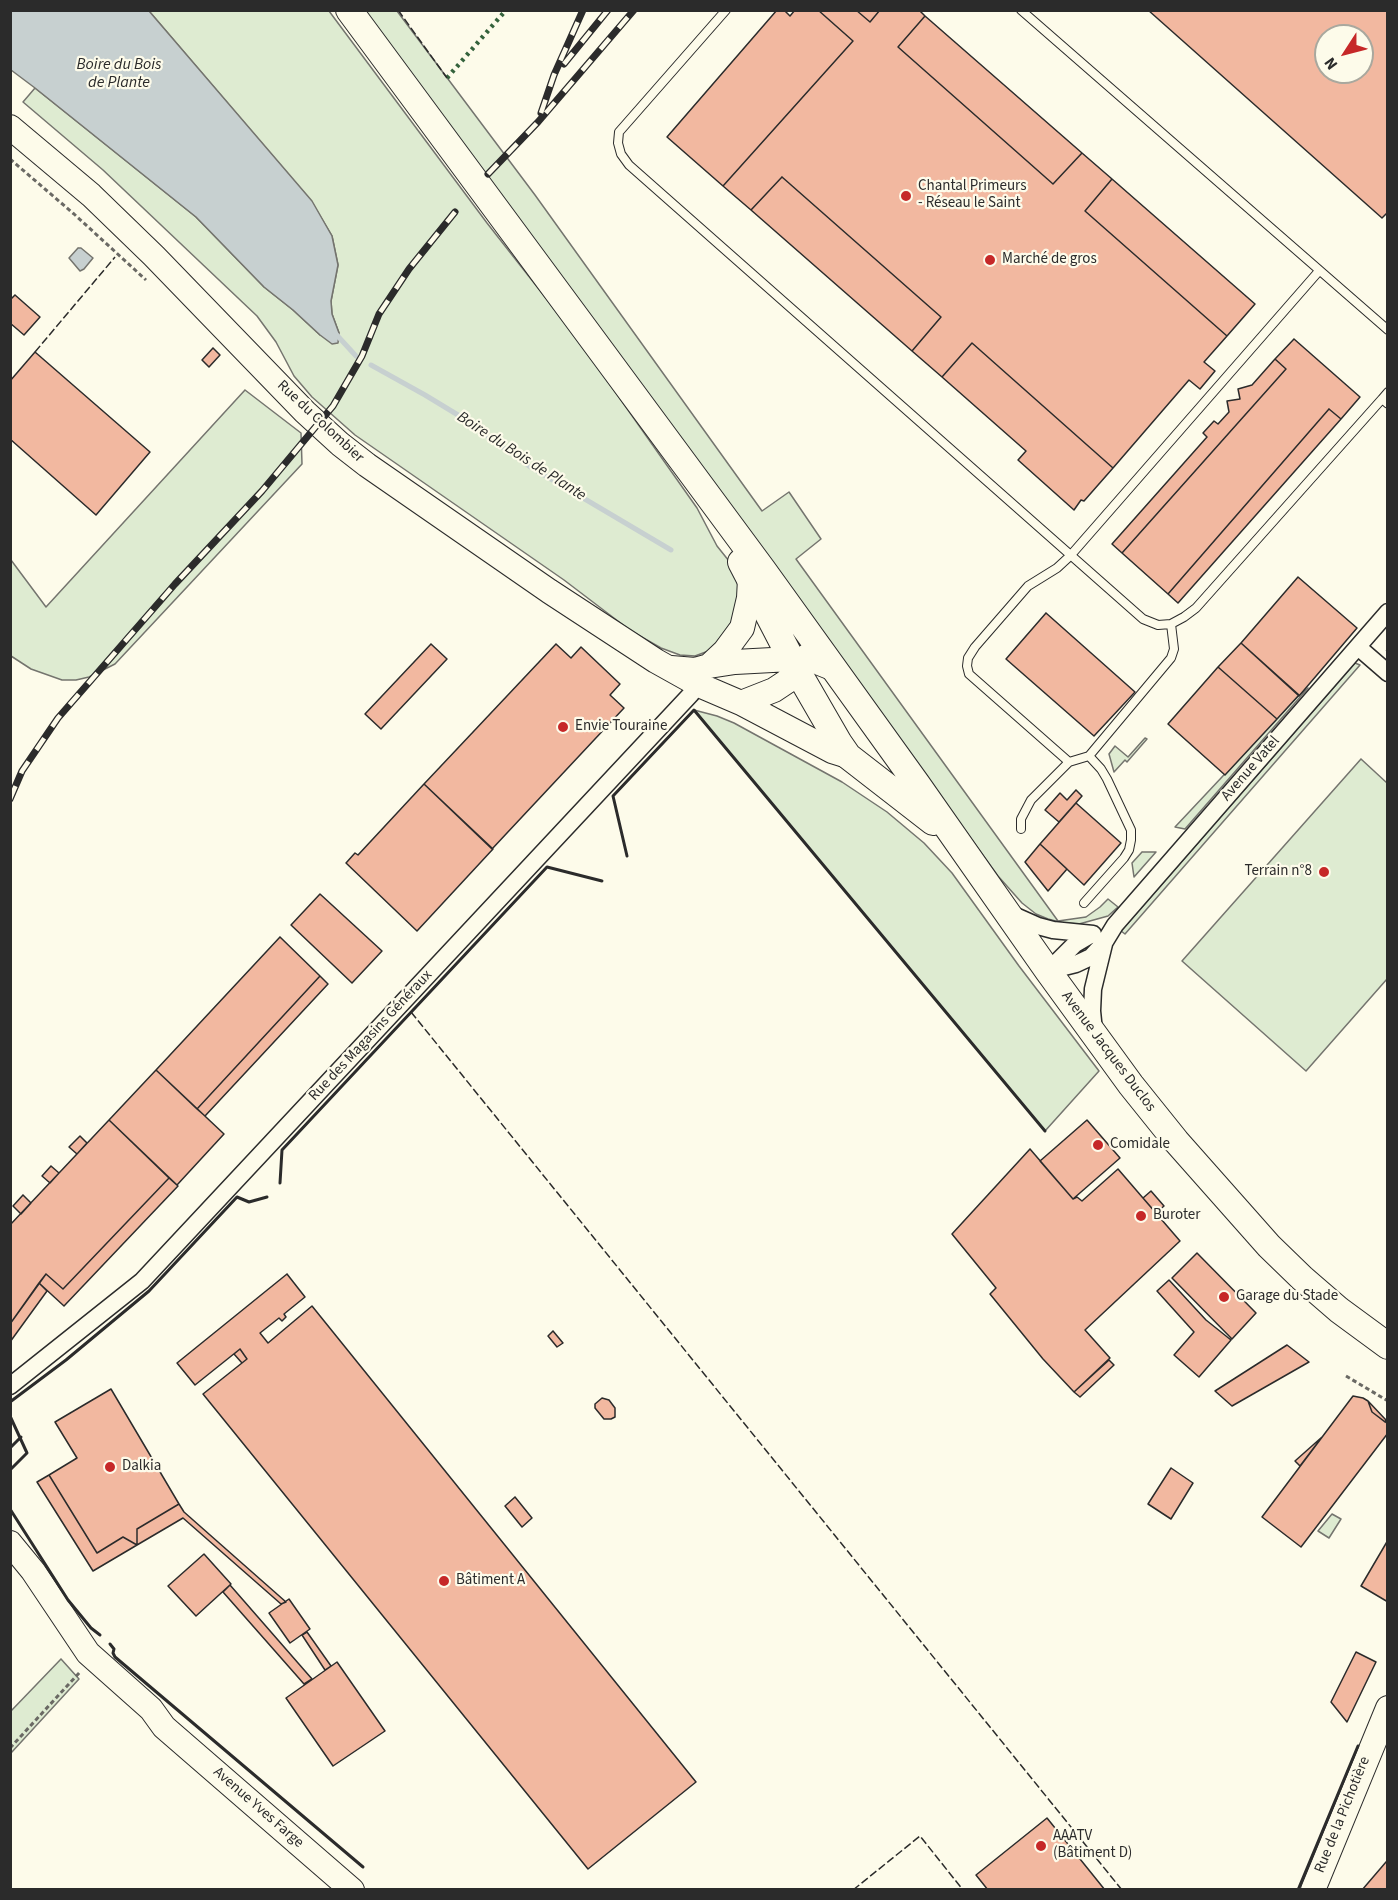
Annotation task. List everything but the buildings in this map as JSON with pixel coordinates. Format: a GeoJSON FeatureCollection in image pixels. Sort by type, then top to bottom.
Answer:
{"type":"FeatureCollection","features":[{"type":"Feature","properties":{"kind":"main road"},"geometry":{"type":"LineString","coordinates":[[349,10],[763,570],[838,743],[848,756],[954,839]]}},
{"type":"Feature","properties":{"kind":"main road","name":"Rue du Colombier"},"geometry":{"type":"LineString","coordinates":[[10,128],[83,188],[126,228],[305,412],[340,444],[406,493],[656,661],[669,667],[704,675],[741,703],[832,752],[848,756]]}},
{"type":"Feature","properties":{"kind":"main road"},"geometry":{"type":"LineString","coordinates":[[704,492],[750,579],[801,657]]}},
{"type":"Feature","properties":{"kind":"main road"},"geometry":{"type":"LineString","coordinates":[[704,675],[742,628],[749,598],[750,579]]}},
{"type":"Feature","properties":{"kind":"main road"},"geometry":{"type":"LineString","coordinates":[[741,703],[774,690],[801,657]]}},
{"type":"Feature","properties":{"kind":"main road"},"geometry":{"type":"LineString","coordinates":[[704,675],[762,659],[801,657],[832,668],[917,784],[954,839]]}},
{"type":"Feature","properties":{"kind":"main road","name":"Avenue Jacques Duclos"},"geometry":{"type":"LineString","coordinates":[[954,839],[1094,1034],[1176,1141],[1269,1245],[1302,1278],[1339,1310],[1388,1346]]}},
{"type":"Feature","properties":{"kind":"main road","name":"Avenue Yves Farge"},"geometry":{"type":"LineString","coordinates":[[10,1543],[33,1571],[88,1653],[151,1709],[164,1727]]}},
{"type":"Feature","properties":{"kind":"main road","name":"Avenue Yves Farge"},"geometry":{"type":"LineString","coordinates":[[10,1555],[54,1628],[86,1666],[140,1713],[164,1727],[352,1890]]}},
{"type":"Feature","properties":{"kind":"main road","name":"Rue de la Pichotière"},"geometry":{"type":"LineString","coordinates":[[1313,1890],[1388,1708]]}},
{"type":"Feature","properties":{"kind":"street","name":"Avenue Vatel"},"geometry":{"type":"LineString","coordinates":[[1048,971],[1075,944],[1099,939],[1115,925],[1388,612]]}},
{"type":"Feature","properties":{"kind":"street"},"geometry":{"type":"LineString","coordinates":[[1358,647],[1388,673]]}},
{"type":"Feature","properties":{"kind":"street","name":"Rue des Magasins Généraux"},"geometry":{"type":"LineString","coordinates":[[10,1386],[142,1281],[704,675]]}},
{"type":"Feature","properties":{"kind":"street"},"geometry":{"type":"LineString","coordinates":[[1006,912],[1038,926],[1099,939],[1093,989],[1094,1034]]}},
{"type":"Feature","properties":{"kind":"lane"},"geometry":{"type":"LineString","coordinates":[[726,10],[619,132],[618,143],[621,154],[629,165],[1143,619],[1158,625],[1171,624],[1196,608],[1386,398]]}},
{"type":"Feature","properties":{"kind":"lane"},"geometry":{"type":"LineString","coordinates":[[1021,10],[1388,330]]}},
{"type":"Feature","properties":{"kind":"lane"},"geometry":{"type":"LineString","coordinates":[[1069,762],[969,674],[968,658],[1028,586],[1070,556],[1319,271]]}},
{"type":"Feature","properties":{"kind":"lane"},"geometry":{"type":"LineString","coordinates":[[1021,829],[1022,819],[1031,800],[1069,762],[1089,756],[1171,658],[1174,649],[1171,624]]}},
{"type":"Feature","properties":{"kind":"lane"},"geometry":{"type":"LineString","coordinates":[[1084,903],[1124,858],[1131,840],[1131,830],[1107,779],[1089,756]]}},
{"type":"Feature","properties":{"kind":"path"},"geometry":{"type":"LineString","coordinates":[[10,159],[149,283]]}},
{"type":"Feature","properties":{"kind":"path"},"geometry":{"type":"LineString","coordinates":[[1346,1376],[1388,1401]]}},
{"type":"Feature","properties":{"kind":"path"},"geometry":{"type":"LineString","coordinates":[[10,1748],[86,1666]]}},
{"type":"Feature","properties":{"kind":"green space"},"geometry":{"type":"Polygon","coordinates":[[[149,11],[329,11],[487,223],[578,339],[697,508],[717,546],[729,561],[739,584],[739,612],[711,650],[695,656],[680,655],[661,648],[631,631],[564,580],[355,435],[312,397],[294,376],[276,342],[257,316],[103,170],[23,102],[35,88],[196,217],[264,287],[320,335],[339,333],[332,314],[331,301],[338,265],[332,236],[311,201],[149,11]]]}},
{"type":"Feature","properties":{"kind":"green space"},"geometry":{"type":"Polygon","coordinates":[[[360,11],[397,11],[535,195],[762,511],[789,492],[821,539],[796,559],[1058,921],[1086,917],[1108,899],[1118,907],[1108,916],[1079,924],[1063,923],[1048,919],[1036,914],[1022,903],[998,876],[834,650],[360,11]]]}},
{"type":"Feature","properties":{"kind":"green space"},"geometry":{"type":"Polygon","coordinates":[[[245,390],[301,433],[302,464],[115,664],[89,677],[62,680],[31,669],[11,656],[11,560],[46,607],[245,390]]]}},
{"type":"Feature","properties":{"kind":"green space"},"geometry":{"type":"Polygon","coordinates":[[[1355,663],[1360,665],[1125,934],[1121,931],[1355,663]]]}},
{"type":"Feature","properties":{"kind":"green space"},"geometry":{"type":"Polygon","coordinates":[[[1308,688],[1185,829],[1175,827],[1299,695],[1308,688]]]}},
{"type":"Feature","properties":{"kind":"green space"},"geometry":{"type":"Polygon","coordinates":[[[694,710],[734,723],[842,782],[887,812],[924,843],[952,873],[1099,1071],[1045,1131],[694,710]]]}},
{"type":"Feature","properties":{"kind":"green space"},"geometry":{"type":"Polygon","coordinates":[[[1145,738],[1147,739],[1127,762],[1125,760],[1114,772],[1109,754],[1115,746],[1128,757],[1145,738]]]}},
{"type":"Feature","properties":{"kind":"green space","name":"Terrain n°8"},"geometry":{"type":"Polygon","coordinates":[[[1361,759],[1387,783],[1387,979],[1306,1071],[1182,961],[1361,759]]]}},
{"type":"Feature","properties":{"kind":"green space"},"geometry":{"type":"Polygon","coordinates":[[[1142,852],[1156,852],[1134,877],[1132,863],[1142,852]]]}},
{"type":"Feature","properties":{"kind":"green space"},"geometry":{"type":"Polygon","coordinates":[[[1332,1514],[1341,1519],[1329,1538],[1318,1531],[1332,1514]]]}},
{"type":"Feature","properties":{"kind":"green space"},"geometry":{"type":"Polygon","coordinates":[[[61,1659],[79,1679],[11,1753],[11,1711],[61,1659]]]}},
{"type":"Feature","properties":{"kind":"water","name":"Boire du Bois de Plante"},"geometry":{"type":"Polygon","coordinates":[[[11,10],[149,11],[312,201],[332,236],[338,265],[331,301],[332,314],[339,333],[338,343],[332,344],[320,335],[264,287],[196,217],[11,70],[11,10]]]}},
{"type":"Feature","properties":{"kind":"water"},"geometry":{"type":"Polygon","coordinates":[[[78,248],[93,258],[80,271],[69,258],[78,248]]]}},
{"type":"Feature","properties":{"kind":"waterway","name":"Boire du Bois de Plante"},"geometry":{"type":"LineString","coordinates":[[334,332],[356,356]]}},
{"type":"Feature","properties":{"kind":"waterway","name":"Boire du Bois de Plante"},"geometry":{"type":"LineString","coordinates":[[371,365],[458,415],[529,466],[671,550]]}},
{"type":"Feature","properties":{"kind":"railway"},"geometry":{"type":"LineString","coordinates":[[541,113],[554,75],[583,10]]}},
{"type":"Feature","properties":{"kind":"railway"},"geometry":{"type":"LineString","coordinates":[[564,64],[608,10]]}},
{"type":"Feature","properties":{"kind":"railway"},"geometry":{"type":"LineString","coordinates":[[488,174],[538,122],[634,10]]}},
{"type":"Feature","properties":{"kind":"railway"},"geometry":{"type":"LineString","coordinates":[[10,799],[22,771],[58,718],[175,584],[262,491],[333,406],[362,356],[379,314],[409,269],[455,212]]}},
{"type":"Feature","properties":{"kind":"hedge"},"geometry":{"type":"LineString","coordinates":[[447,78],[506,10]]}},
{"type":"Feature","properties":{"kind":"fence"},"geometry":{"type":"LineString","coordinates":[[398,10],[447,78]]}},
{"type":"Feature","properties":{"kind":"fence"},"geometry":{"type":"LineString","coordinates":[[35,352],[115,257]]}},
{"type":"Feature","properties":{"kind":"fence"},"geometry":{"type":"LineString","coordinates":[[411,1012],[1122,1890]]}},
{"type":"Feature","properties":{"kind":"fence"},"geometry":{"type":"LineString","coordinates":[[853,1890],[920,1836],[963,1890]]}},
{"type":"Feature","properties":{"kind":"wall"},"geometry":{"type":"LineString","coordinates":[[627,856],[613,796],[694,710],[1045,1131]]}},
{"type":"Feature","properties":{"kind":"wall"},"geometry":{"type":"LineString","coordinates":[[280,1183],[282,1150],[547,867],[602,881]]}},
{"type":"Feature","properties":{"kind":"wall"},"geometry":{"type":"LineString","coordinates":[[10,1402],[66,1360],[149,1291],[237,1197],[249,1202],[267,1197]]}},
{"type":"Feature","properties":{"kind":"wall"},"geometry":{"type":"LineString","coordinates":[[10,1416],[27,1453],[10,1470]]}},
{"type":"Feature","properties":{"kind":"wall"},"geometry":{"type":"LineString","coordinates":[[10,1448],[21,1437]]}},
{"type":"Feature","properties":{"kind":"wall"},"geometry":{"type":"LineString","coordinates":[[10,1509],[68,1600],[91,1628],[100,1635]]}},
{"type":"Feature","properties":{"kind":"wall"},"geometry":{"type":"LineString","coordinates":[[110,1644],[114,1649],[115,1657],[363,1867]]}},
{"type":"Feature","properties":{"kind":"wall"},"geometry":{"type":"LineString","coordinates":[[1298,1890],[1358,1746]]}},
{"type":"Feature","properties":{"kind":"place","name":"Chantal Primeurs - Réseau le Saint"},"geometry":{"type":"Point","coordinates":[906,196]}},
{"type":"Feature","properties":{"kind":"place","name":"Marché de gros"},"geometry":{"type":"Point","coordinates":[990,260]}},
{"type":"Feature","properties":{"kind":"place","name":"Envie Touraine"},"geometry":{"type":"Point","coordinates":[563,727]}},
{"type":"Feature","properties":{"kind":"place","name":"Terrain n°8"},"geometry":{"type":"Point","coordinates":[1324,872]}},
{"type":"Feature","properties":{"kind":"place","name":"Comidale"},"geometry":{"type":"Point","coordinates":[1098,1145]}},
{"type":"Feature","properties":{"kind":"place","name":"Buroter"},"geometry":{"type":"Point","coordinates":[1141,1216]}},
{"type":"Feature","properties":{"kind":"place","name":"Garage du Stade"},"geometry":{"type":"Point","coordinates":[1224,1297]}},
{"type":"Feature","properties":{"kind":"place","name":"Dalkia"},"geometry":{"type":"Point","coordinates":[110,1467]}},
{"type":"Feature","properties":{"kind":"place","name":"Bâtiment A"},"geometry":{"type":"Point","coordinates":[444,1581]}},
{"type":"Feature","properties":{"kind":"place","name":"AAATV (Bâtiment D)"},"geometry":{"type":"Point","coordinates":[1041,1846]}}]}
